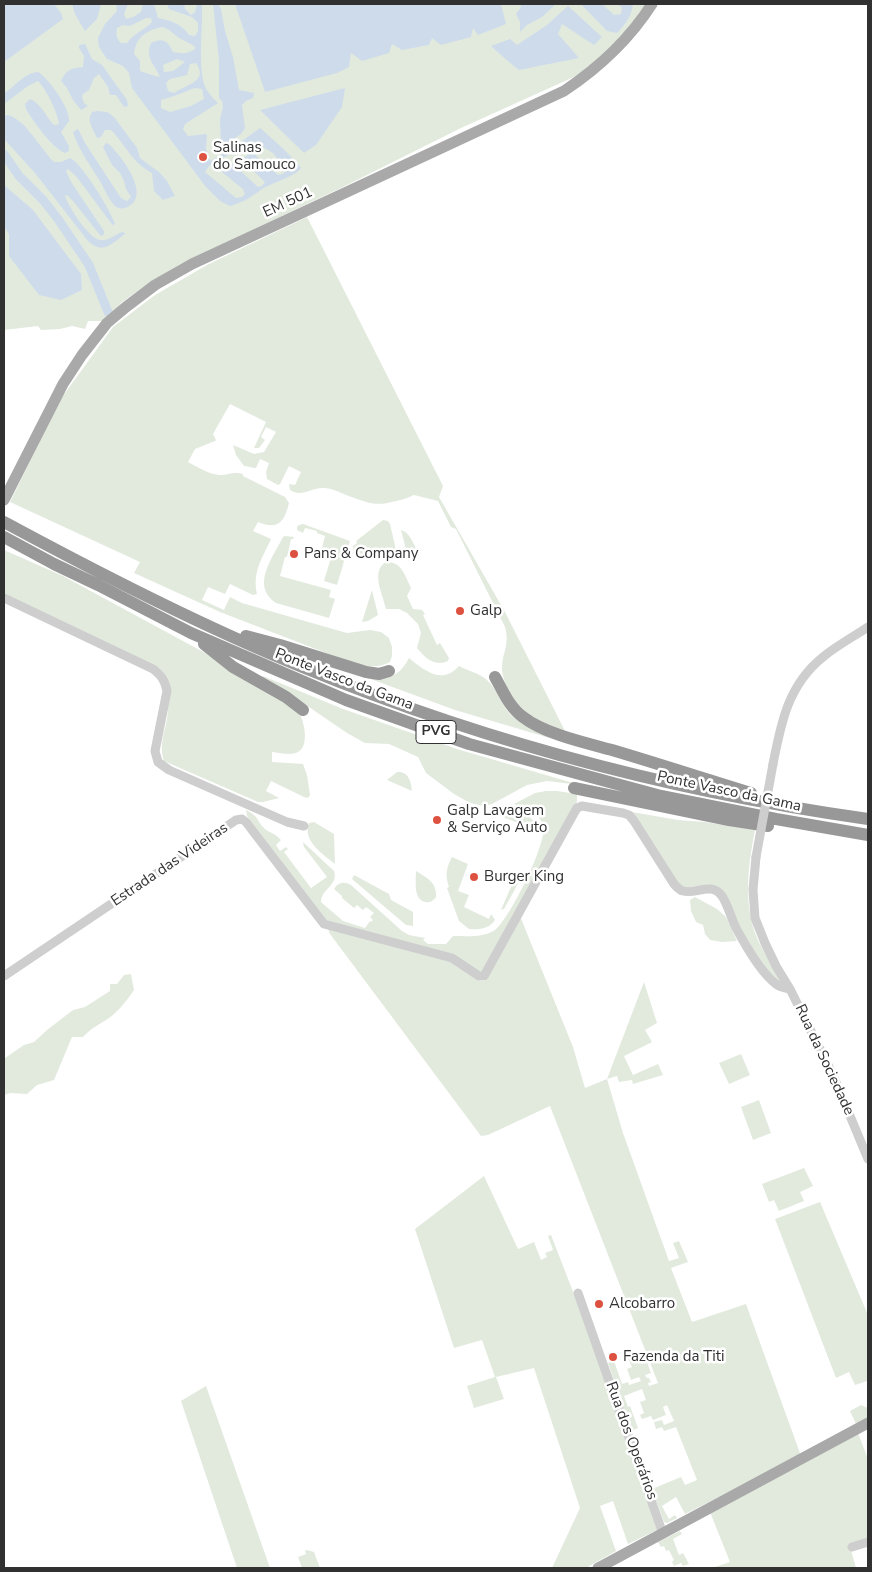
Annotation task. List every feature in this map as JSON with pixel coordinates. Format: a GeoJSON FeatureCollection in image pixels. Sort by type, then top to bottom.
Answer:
{"type":"FeatureCollection","features":[{"type":"Feature","properties":{"kind":"highway","name":"Ponte Vasco da Gama"},"geometry":{"type":"LineString","coordinates":[[4,522],[34,546],[191,634],[346,700],[469,744],[661,796],[776,820],[868,835]]}},
{"type":"Feature","properties":{"kind":"highway","name":"Ponte Vasco da Gama"},"geometry":{"type":"LineString","coordinates":[[4,537],[34,546],[270,653],[370,694],[432,715],[519,743],[608,768],[772,804],[868,819]]}},
{"type":"Feature","properties":{"kind":"highway"},"geometry":{"type":"LineString","coordinates":[[207,626],[286,647],[366,672],[379,674],[390,671]]}},
{"type":"Feature","properties":{"kind":"highway"},"geometry":{"type":"LineString","coordinates":[[191,634],[233,667],[286,697],[304,710]]}},
{"type":"Feature","properties":{"kind":"highway"},"geometry":{"type":"LineString","coordinates":[[495,677],[515,711],[540,727],[698,777],[821,812]]}},
{"type":"Feature","properties":{"kind":"highway"},"geometry":{"type":"LineString","coordinates":[[574,788],[729,820],[808,831],[868,835]]}},
{"type":"Feature","properties":{"kind":"main road","name":"EM 501"},"geometry":{"type":"LineString","coordinates":[[4,500],[63,384],[82,354],[107,323],[155,284],[192,264],[564,90],[597,67],[619,47],[652,4]]}},
{"type":"Feature","properties":{"kind":"main road"},"geometry":{"type":"LineString","coordinates":[[598,1568],[868,1424]]}},
{"type":"Feature","properties":{"kind":"street"},"geometry":{"type":"LineString","coordinates":[[4,598],[153,669],[161,675],[166,683],[167,691],[155,751],[158,762],[169,770],[287,822],[304,826]]}},
{"type":"Feature","properties":{"kind":"street","name":"Rua da Sociedade"},"geometry":{"type":"LineString","coordinates":[[868,627],[822,657],[800,680],[788,703],[773,764],[756,857],[753,890],[755,918],[768,951],[790,989],[833,1075],[868,1159]]}},
{"type":"Feature","properties":{"kind":"street","name":"Estrada das Videiras"},"geometry":{"type":"LineString","coordinates":[[4,976],[236,820],[242,819],[324,924],[452,958],[479,976],[484,976],[577,808],[582,806],[629,815],[680,891],[686,892],[708,888],[716,890],[722,896],[736,929],[749,951],[766,974],[776,985],[790,989]]}},
{"type":"Feature","properties":{"kind":"street","name":"Rua dos Operários"},"geometry":{"type":"LineString","coordinates":[[578,1293],[663,1534]]}},
{"type":"Feature","properties":{"kind":"street"},"geometry":{"type":"LineString","coordinates":[[852,1547],[868,1542]]}},
{"type":"Feature","properties":{"kind":"shaded area","name":"Salinas do Samouco"},"geometry":{"type":"Polygon","coordinates":[[[4,4],[646,4],[620,40],[596,67],[461,128],[181,264],[150,282],[122,302],[105,321],[88,321],[85,329],[72,326],[41,330],[38,326],[4,330],[4,4]]]}},
{"type":"Feature","properties":{"kind":"shaded area"},"geometry":{"type":"Polygon","coordinates":[[[307,217],[443,486],[439,497],[505,612],[565,731],[532,716],[518,704],[507,688],[502,669],[507,639],[505,627],[456,529],[451,527],[438,501],[414,495],[392,502],[374,504],[327,488],[298,493],[290,490],[289,484],[295,485],[301,472],[289,466],[278,485],[267,479],[266,472],[269,463],[260,459],[256,468],[244,466],[236,455],[233,445],[254,454],[264,452],[276,432],[266,427],[261,437],[265,440],[259,448],[254,448],[266,422],[230,404],[213,434],[216,440],[195,449],[188,462],[203,470],[219,475],[243,474],[243,476],[285,497],[289,503],[285,516],[279,523],[271,525],[258,522],[253,531],[271,539],[257,572],[257,594],[253,595],[230,584],[225,594],[208,587],[202,600],[224,610],[230,597],[242,603],[347,633],[370,630],[381,632],[389,638],[392,647],[390,662],[376,666],[352,663],[220,612],[134,573],[140,562],[10,502],[60,400],[113,327],[155,295],[207,265],[307,217]]]}},
{"type":"Feature","properties":{"kind":"shaded area"},"geometry":{"type":"Polygon","coordinates":[[[383,520],[388,521],[390,524],[396,550],[376,557],[354,552],[353,546],[357,543],[356,541],[383,520]]]}},
{"type":"Feature","properties":{"kind":"shaded area"},"geometry":{"type":"Polygon","coordinates":[[[303,524],[350,541],[337,585],[324,581],[333,551],[322,548],[325,536],[317,533],[317,531],[305,528],[303,533],[297,530],[299,525],[303,524]]]}},
{"type":"Feature","properties":{"kind":"shaded area"},"geometry":{"type":"Polygon","coordinates":[[[401,530],[410,537],[419,556],[413,557],[413,562],[409,561],[401,530]]]}},
{"type":"Feature","properties":{"kind":"shaded area"},"geometry":{"type":"Polygon","coordinates":[[[285,536],[294,537],[291,539],[280,576],[331,590],[329,597],[335,599],[329,618],[276,603],[268,596],[264,580],[266,571],[274,553],[285,536]]]}},
{"type":"Feature","properties":{"kind":"shaded area"},"geometry":{"type":"Polygon","coordinates":[[[4,550],[63,576],[207,654],[298,710],[305,733],[305,740],[301,750],[293,754],[272,752],[272,762],[303,764],[310,795],[308,798],[271,781],[266,791],[279,798],[258,802],[164,761],[162,742],[168,706],[161,675],[4,598],[4,550]]]}},
{"type":"Feature","properties":{"kind":"shaded area"},"geometry":{"type":"Polygon","coordinates":[[[386,562],[396,564],[402,570],[411,588],[407,596],[413,609],[422,610],[425,614],[423,615],[437,645],[440,643],[449,658],[448,661],[439,663],[423,655],[417,648],[421,633],[418,624],[407,613],[399,609],[386,609],[378,577],[381,566],[386,562]]]}},
{"type":"Feature","properties":{"kind":"shaded area"},"geometry":{"type":"Polygon","coordinates":[[[372,590],[378,615],[362,622],[372,590]]]}},
{"type":"Feature","properties":{"kind":"shaded area"},"geometry":{"type":"Polygon","coordinates":[[[409,658],[434,674],[446,675],[453,672],[459,666],[481,676],[487,680],[511,715],[563,742],[455,710],[357,674],[381,678],[387,677],[399,672],[409,658]]]}},
{"type":"Feature","properties":{"kind":"shaded area"},"geometry":{"type":"Polygon","coordinates":[[[263,676],[343,709],[457,749],[580,785],[547,781],[527,785],[492,804],[483,806],[470,803],[454,794],[426,773],[418,757],[389,744],[365,743],[262,678],[263,676]]]}},
{"type":"Feature","properties":{"kind":"shaded area"},"geometry":{"type":"Polygon","coordinates":[[[397,772],[407,775],[412,791],[387,780],[397,772]]]}},
{"type":"Feature","properties":{"kind":"shaded area"},"geometry":{"type":"Polygon","coordinates":[[[546,791],[577,794],[577,802],[481,973],[468,965],[326,920],[247,816],[246,810],[256,817],[266,830],[281,840],[276,845],[280,851],[286,847],[288,849],[284,852],[311,888],[327,877],[304,847],[303,842],[334,871],[334,880],[321,902],[343,921],[365,928],[373,920],[370,917],[374,913],[366,907],[363,910],[357,905],[354,908],[334,889],[339,884],[346,883],[351,885],[402,931],[409,935],[425,938],[423,940],[428,944],[446,944],[453,936],[475,936],[490,933],[495,930],[509,912],[534,863],[543,835],[543,826],[539,817],[514,804],[535,793],[546,791]]]}},
{"type":"Feature","properties":{"kind":"shaded area"},"geometry":{"type":"Polygon","coordinates":[[[508,808],[531,818],[538,831],[493,813],[498,809],[508,808]]]}},
{"type":"Feature","properties":{"kind":"shaded area"},"geometry":{"type":"Polygon","coordinates":[[[632,812],[755,830],[750,857],[748,885],[750,912],[757,938],[781,983],[773,979],[742,935],[725,895],[683,887],[678,884],[632,812]]]}},
{"type":"Feature","properties":{"kind":"shaded area"},"geometry":{"type":"Polygon","coordinates":[[[314,822],[334,834],[335,864],[315,846],[308,836],[309,823],[314,822]]]}},
{"type":"Feature","properties":{"kind":"shaded area"},"geometry":{"type":"Polygon","coordinates":[[[452,857],[468,864],[458,891],[469,895],[464,907],[489,919],[491,914],[495,920],[487,927],[469,929],[459,921],[447,888],[449,887],[447,879],[448,865],[452,857]]]}},
{"type":"Feature","properties":{"kind":"shaded area"},"geometry":{"type":"Polygon","coordinates":[[[416,871],[431,881],[435,888],[436,897],[431,901],[425,902],[421,900],[417,893],[416,871]]]}},
{"type":"Feature","properties":{"kind":"shaded area"},"geometry":{"type":"Polygon","coordinates":[[[517,873],[520,880],[504,909],[501,910],[517,873]]]}},
{"type":"Feature","properties":{"kind":"shaded area"},"geometry":{"type":"Polygon","coordinates":[[[354,875],[389,894],[391,900],[413,912],[413,926],[406,925],[352,879],[354,875]]]}},
{"type":"Feature","properties":{"kind":"shaded area"},"geometry":{"type":"Polygon","coordinates":[[[695,897],[717,909],[726,917],[737,941],[722,942],[710,940],[705,934],[703,925],[696,922],[691,911],[690,900],[695,897]]]}},
{"type":"Feature","properties":{"kind":"shaded area"},"geometry":{"type":"Polygon","coordinates":[[[520,916],[573,1047],[585,1088],[607,1079],[623,1133],[669,1261],[679,1258],[673,1243],[679,1241],[688,1262],[671,1268],[692,1322],[746,1304],[801,1456],[685,1514],[676,1497],[662,1506],[669,1519],[675,1515],[677,1518],[667,1523],[664,1522],[652,1489],[681,1477],[685,1485],[697,1480],[676,1427],[664,1431],[662,1427],[656,1429],[654,1422],[662,1420],[664,1425],[674,1421],[667,1405],[663,1407],[666,1415],[653,1420],[651,1416],[642,1419],[640,1415],[644,1413],[640,1402],[646,1400],[642,1389],[624,1396],[638,1428],[631,1431],[608,1363],[614,1361],[622,1384],[628,1382],[629,1385],[641,1381],[639,1377],[631,1380],[627,1369],[632,1367],[627,1356],[639,1352],[643,1363],[647,1362],[651,1373],[645,1375],[651,1382],[648,1383],[649,1386],[658,1383],[550,1106],[488,1135],[481,1136],[328,929],[451,960],[480,981],[485,981],[520,916]]]}},
{"type":"Feature","properties":{"kind":"shaded area"},"geometry":{"type":"Polygon","coordinates":[[[131,974],[134,990],[129,997],[113,1015],[83,1037],[72,1037],[54,1080],[37,1085],[27,1094],[10,1093],[4,1095],[5,1058],[24,1045],[34,1042],[73,1010],[85,1007],[110,991],[110,984],[117,984],[124,975],[131,974]]]}},
{"type":"Feature","properties":{"kind":"shaded area"},"geometry":{"type":"Polygon","coordinates":[[[644,982],[657,1023],[645,1030],[652,1042],[624,1056],[633,1075],[658,1064],[663,1075],[633,1084],[632,1080],[619,1082],[617,1076],[607,1079],[644,982]]]}},
{"type":"Feature","properties":{"kind":"shaded area"},"geometry":{"type":"Polygon","coordinates":[[[741,1054],[750,1075],[729,1084],[719,1063],[741,1054]]]}},
{"type":"Feature","properties":{"kind":"shaded area"},"geometry":{"type":"Polygon","coordinates":[[[759,1100],[771,1133],[753,1140],[741,1107],[759,1100]]]}},
{"type":"Feature","properties":{"kind":"shaded area"},"geometry":{"type":"Polygon","coordinates":[[[804,1168],[813,1186],[800,1192],[804,1201],[779,1211],[774,1200],[769,1202],[762,1184],[804,1168]]]}},
{"type":"Feature","properties":{"kind":"shaded area"},"geometry":{"type":"Polygon","coordinates":[[[484,1176],[518,1249],[534,1242],[541,1260],[547,1257],[545,1253],[553,1250],[548,1236],[551,1235],[577,1302],[657,1530],[628,1544],[613,1501],[600,1506],[616,1551],[586,1568],[552,1568],[580,1508],[534,1368],[496,1377],[504,1399],[474,1408],[467,1386],[495,1377],[482,1340],[454,1348],[415,1229],[484,1176]]]}},
{"type":"Feature","properties":{"kind":"shaded area"},"geometry":{"type":"Polygon","coordinates":[[[820,1202],[868,1315],[868,1383],[867,1381],[855,1385],[849,1372],[836,1378],[775,1219],[820,1202]]]}},
{"type":"Feature","properties":{"kind":"shaded area"},"geometry":{"type":"Polygon","coordinates":[[[206,1386],[270,1568],[237,1568],[181,1401],[206,1386]]]}},
{"type":"Feature","properties":{"kind":"shaded area"},"geometry":{"type":"Polygon","coordinates":[[[861,1405],[868,1408],[868,1418],[856,1424],[850,1411],[861,1405]]]}},
{"type":"Feature","properties":{"kind":"shaded area"},"geometry":{"type":"Polygon","coordinates":[[[858,1433],[868,1459],[868,1539],[851,1550],[856,1568],[712,1568],[730,1562],[710,1512],[858,1433]]]}},
{"type":"Feature","properties":{"kind":"shaded area"},"geometry":{"type":"Polygon","coordinates":[[[680,1531],[682,1534],[673,1539],[679,1555],[683,1553],[689,1564],[683,1566],[681,1563],[674,1566],[672,1562],[674,1560],[669,1550],[666,1551],[664,1546],[661,1547],[658,1542],[680,1531]]]}},
{"type":"Feature","properties":{"kind":"shaded area"},"geometry":{"type":"Polygon","coordinates":[[[305,1551],[314,1552],[320,1568],[302,1568],[298,1557],[306,1554],[305,1551]]]}},
{"type":"Feature","properties":{"kind":"water"},"geometry":{"type":"Polygon","coordinates":[[[4,4],[54,4],[63,19],[4,62],[4,4]]]}},
{"type":"Feature","properties":{"kind":"water"},"geometry":{"type":"Polygon","coordinates":[[[72,4],[101,4],[97,19],[85,31],[75,14],[72,4]]]}},
{"type":"Feature","properties":{"kind":"water"},"geometry":{"type":"Polygon","coordinates":[[[116,4],[128,4],[124,14],[126,19],[141,12],[143,4],[154,4],[158,18],[175,23],[189,35],[195,36],[198,31],[198,23],[192,17],[169,9],[167,4],[184,4],[185,9],[191,15],[195,12],[197,4],[202,4],[202,75],[207,90],[218,103],[185,124],[183,129],[188,136],[207,134],[206,149],[210,161],[231,149],[260,128],[287,152],[301,168],[294,174],[262,189],[242,202],[230,206],[220,201],[206,187],[132,88],[129,73],[123,66],[107,59],[99,47],[98,38],[105,24],[117,11],[116,4]],[[146,18],[130,26],[123,25],[117,28],[117,36],[121,43],[127,43],[133,36],[149,25],[152,22],[151,18],[146,18]],[[163,27],[143,35],[137,43],[134,54],[140,61],[140,71],[160,77],[150,57],[149,48],[151,43],[159,40],[165,41],[173,52],[176,53],[188,52],[196,48],[163,27]],[[177,59],[163,65],[164,72],[173,71],[185,62],[177,59]],[[196,63],[190,64],[187,75],[170,79],[166,83],[168,91],[174,93],[198,78],[200,74],[196,63]],[[194,88],[161,100],[161,108],[170,112],[191,106],[204,99],[202,89],[194,88]],[[253,141],[209,166],[205,172],[236,198],[242,197],[245,194],[243,189],[222,172],[225,166],[234,165],[258,187],[262,186],[265,182],[244,162],[244,158],[249,154],[254,154],[278,175],[283,174],[286,170],[273,153],[253,141]]]}},
{"type":"Feature","properties":{"kind":"water"},"geometry":{"type":"Polygon","coordinates":[[[213,4],[218,4],[221,9],[239,90],[254,93],[253,98],[242,105],[245,128],[241,134],[221,147],[220,119],[223,107],[222,101],[219,98],[219,60],[213,4]]]}},
{"type":"Feature","properties":{"kind":"water"},"geometry":{"type":"Polygon","coordinates":[[[235,4],[501,4],[506,24],[478,35],[473,28],[471,37],[441,45],[432,38],[429,45],[402,50],[392,44],[389,53],[362,61],[351,53],[349,67],[337,73],[265,92],[235,4]]]}},
{"type":"Feature","properties":{"kind":"water"},"geometry":{"type":"Polygon","coordinates":[[[520,4],[556,4],[542,17],[527,25],[520,32],[520,22],[516,14],[521,7],[520,4]]]}},
{"type":"Feature","properties":{"kind":"water"},"geometry":{"type":"Polygon","coordinates":[[[581,4],[602,4],[614,15],[621,14],[622,8],[618,4],[633,4],[628,20],[617,33],[607,31],[581,4]]]}},
{"type":"Feature","properties":{"kind":"water"},"geometry":{"type":"Polygon","coordinates":[[[568,6],[602,37],[594,45],[562,24],[558,34],[579,58],[519,70],[491,46],[510,39],[517,45],[547,25],[568,6]]]}},
{"type":"Feature","properties":{"kind":"water"},"geometry":{"type":"Polygon","coordinates":[[[85,44],[92,59],[102,65],[127,100],[128,106],[124,107],[116,95],[110,95],[108,87],[99,74],[94,78],[89,90],[83,94],[84,103],[88,106],[81,110],[73,100],[61,81],[69,70],[83,67],[84,56],[79,45],[85,44]]]}},
{"type":"Feature","properties":{"kind":"water"},"geometry":{"type":"Polygon","coordinates":[[[38,72],[58,94],[68,115],[69,121],[61,132],[69,146],[69,151],[65,153],[54,146],[26,109],[25,104],[30,99],[40,107],[54,125],[59,124],[51,101],[38,81],[4,104],[4,93],[28,75],[38,72]]]}},
{"type":"Feature","properties":{"kind":"water"},"geometry":{"type":"Polygon","coordinates":[[[345,88],[342,107],[316,145],[304,153],[260,110],[345,88]]]}},
{"type":"Feature","properties":{"kind":"water"},"geometry":{"type":"Polygon","coordinates":[[[92,112],[107,112],[114,117],[137,148],[140,158],[159,172],[167,181],[175,196],[163,200],[154,191],[152,173],[134,158],[111,130],[105,130],[101,137],[97,138],[91,125],[90,116],[92,112]]]}},
{"type":"Feature","properties":{"kind":"water"},"geometry":{"type":"Polygon","coordinates":[[[4,116],[13,117],[26,128],[54,162],[61,162],[70,158],[75,161],[88,177],[102,198],[115,224],[111,223],[76,176],[68,169],[66,171],[71,182],[104,231],[102,236],[100,235],[73,201],[67,195],[65,196],[70,207],[90,234],[95,238],[103,240],[122,232],[125,234],[103,248],[93,245],[88,241],[35,173],[4,139],[4,116]]]}},
{"type":"Feature","properties":{"kind":"water"},"geometry":{"type":"Polygon","coordinates":[[[78,129],[121,198],[127,201],[131,197],[120,173],[112,165],[103,147],[106,143],[121,158],[131,173],[137,190],[133,204],[121,208],[116,207],[111,201],[79,146],[73,132],[78,129]]]}},
{"type":"Feature","properties":{"kind":"water"},"geometry":{"type":"Polygon","coordinates":[[[4,185],[33,210],[81,274],[82,290],[61,300],[39,295],[9,256],[9,234],[4,227],[4,185]]]}},
{"type":"Feature","properties":{"kind":"waterway"},"geometry":{"type":"LineString","coordinates":[[4,154],[19,176],[43,200],[58,219],[89,265],[108,312]]}},
{"type":"Feature","properties":{"kind":"place","name":"Salinas do Samouco"},"geometry":{"type":"Point","coordinates":[203,157]}},
{"type":"Feature","properties":{"kind":"place","name":"Pans & Company"},"geometry":{"type":"Point","coordinates":[294,554]}},
{"type":"Feature","properties":{"kind":"place","name":"Galp"},"geometry":{"type":"Point","coordinates":[460,611]}},
{"type":"Feature","properties":{"kind":"place","name":"Galp Lavagem & Serviço Auto"},"geometry":{"type":"Point","coordinates":[437,820]}},
{"type":"Feature","properties":{"kind":"place","name":"Burger King"},"geometry":{"type":"Point","coordinates":[474,877]}},
{"type":"Feature","properties":{"kind":"place","name":"Alcobarro"},"geometry":{"type":"Point","coordinates":[599,1304]}},
{"type":"Feature","properties":{"kind":"place","name":"Fazenda da Titi"},"geometry":{"type":"Point","coordinates":[613,1357]}}]}
